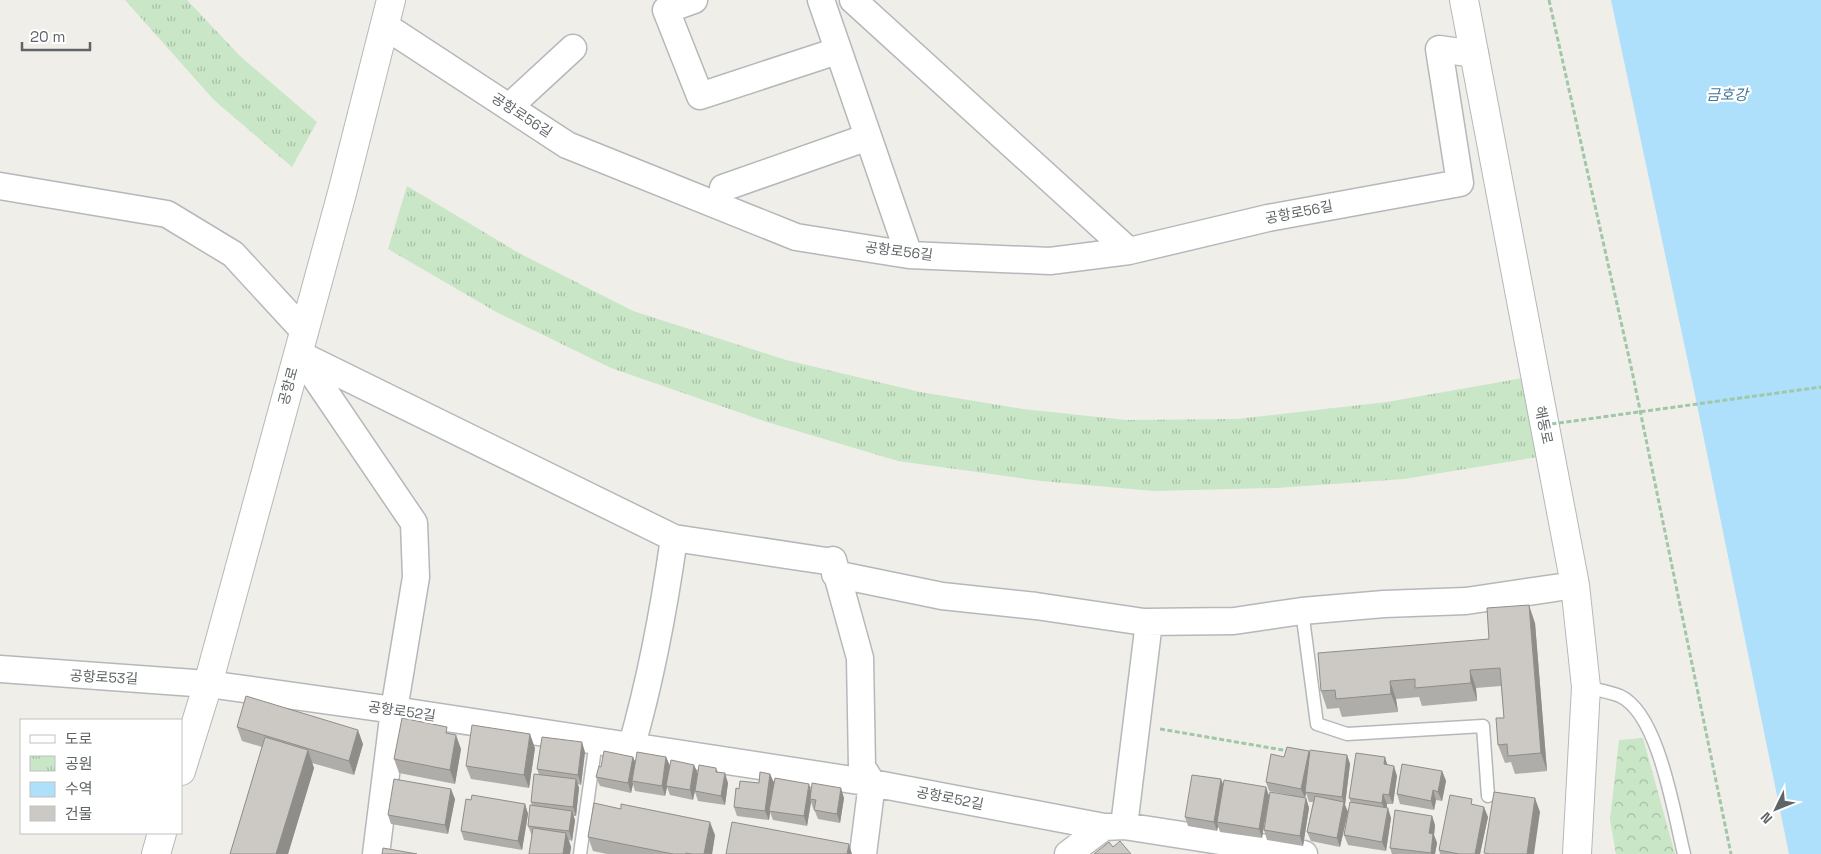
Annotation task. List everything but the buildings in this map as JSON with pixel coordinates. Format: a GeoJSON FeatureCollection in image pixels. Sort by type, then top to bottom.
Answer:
{"type":"FeatureCollection","features":[{"type":"Feature","properties":{"kind":"street","name":"공항로"},"geometry":{"type":"LineString","coordinates":[[182,768],[208,684],[303,330],[342,193],[392,0]]}},
{"type":"Feature","properties":{"kind":"street"},"geometry":{"type":"LineString","coordinates":[[694,0],[666,10],[700,96],[837,51]]}},
{"type":"Feature","properties":{"kind":"street"},"geometry":{"type":"LineString","coordinates":[[821,0],[837,51],[909,255]]}},
{"type":"Feature","properties":{"kind":"street"},"geometry":{"type":"LineString","coordinates":[[853,0],[1129,251]]}},
{"type":"Feature","properties":{"kind":"street","name":"해동로"},"geometry":{"type":"LineString","coordinates":[[1464,0],[1575,585],[1586,687],[1577,854]]}},
{"type":"Feature","properties":{"kind":"street","name":"공항로56길"},"geometry":{"type":"LineString","coordinates":[[385,26],[567,145],[796,237],[909,255],[1050,261],[1129,251],[1268,218],[1460,184],[1439,49],[1475,54]]}},
{"type":"Feature","properties":{"kind":"street"},"geometry":{"type":"LineString","coordinates":[[509,107],[572,48]]}},
{"type":"Feature","properties":{"kind":"street"},"geometry":{"type":"LineString","coordinates":[[723,188],[868,136]]}},
{"type":"Feature","properties":{"kind":"street"},"geometry":{"type":"LineString","coordinates":[[0,186],[167,214],[233,254],[303,330]]}},
{"type":"Feature","properties":{"kind":"street"},"geometry":{"type":"LineString","coordinates":[[376,854],[394,710],[416,578],[414,523],[299,354],[674,538],[833,561],[942,596],[1036,606],[1149,622],[1234,621],[1302,611],[1384,604],[1466,601],[1575,585]]}},
{"type":"Feature","properties":{"kind":"street"},"geometry":{"type":"LineString","coordinates":[[631,748],[648,690],[663,616],[674,538]]}},
{"type":"Feature","properties":{"kind":"street"},"geometry":{"type":"LineString","coordinates":[[833,561],[860,658],[862,767],[872,783],[863,854]]}},
{"type":"Feature","properties":{"kind":"street"},"geometry":{"type":"LineString","coordinates":[[1068,854],[1114,826],[1136,725],[1149,622]]}},
{"type":"Feature","properties":{"kind":"street","name":"공항로53길"},"geometry":{"type":"LineString","coordinates":[[0,669],[208,684]]}},
{"type":"Feature","properties":{"kind":"street","name":"공항로52길"},"geometry":{"type":"LineString","coordinates":[[208,684],[394,710],[631,748],[872,783],[1114,826],[1304,854]]}},
{"type":"Feature","properties":{"kind":"street"},"geometry":{"type":"LineString","coordinates":[[156,854],[162,834]]}},
{"type":"Feature","properties":{"kind":"lane"},"geometry":{"type":"LineString","coordinates":[[1302,611],[1314,662],[1317,724],[1347,734],[1483,726],[1488,796]]}},
{"type":"Feature","properties":{"kind":"lane"},"geometry":{"type":"LineString","coordinates":[[1586,687],[1620,696],[1634,707],[1657,744],[1684,854]]}},
{"type":"Feature","properties":{"kind":"lane"},"geometry":{"type":"LineString","coordinates":[[580,854],[596,741]]}},
{"type":"Feature","properties":{"kind":"path"},"geometry":{"type":"LineString","coordinates":[[1549,0],[1632,371],[1732,854]]}},
{"type":"Feature","properties":{"kind":"path"},"geometry":{"type":"LineString","coordinates":[[1544,425],[1821,387]]}},
{"type":"Feature","properties":{"kind":"path"},"geometry":{"type":"LineString","coordinates":[[1136,725],[1298,753]]}},
{"type":"Feature","properties":{"kind":"green space"},"geometry":{"type":"Polygon","coordinates":[[[125,0],[187,0],[240,56],[317,122],[292,167],[214,100],[125,0]]]}},
{"type":"Feature","properties":{"kind":"green space"},"geometry":{"type":"Polygon","coordinates":[[[407,186],[517,252],[633,311],[786,360],[920,392],[1023,409],[1126,420],[1237,419],[1387,402],[1534,376],[1550,455],[1404,479],[1276,488],[1154,491],[1041,481],[898,461],[767,422],[611,368],[498,313],[388,249],[407,186]]]}},
{"type":"Feature","properties":{"kind":"green space"},"geometry":{"type":"Polygon","coordinates":[[[1643,738],[1675,854],[1616,854],[1610,820],[1619,740],[1643,738]]]}},
{"type":"Feature","properties":{"kind":"water","name":"금호강"},"geometry":{"type":"Polygon","coordinates":[[[1611,0],[1821,0],[1821,854],[1789,854],[1695,395],[1611,0]]]}}]}
